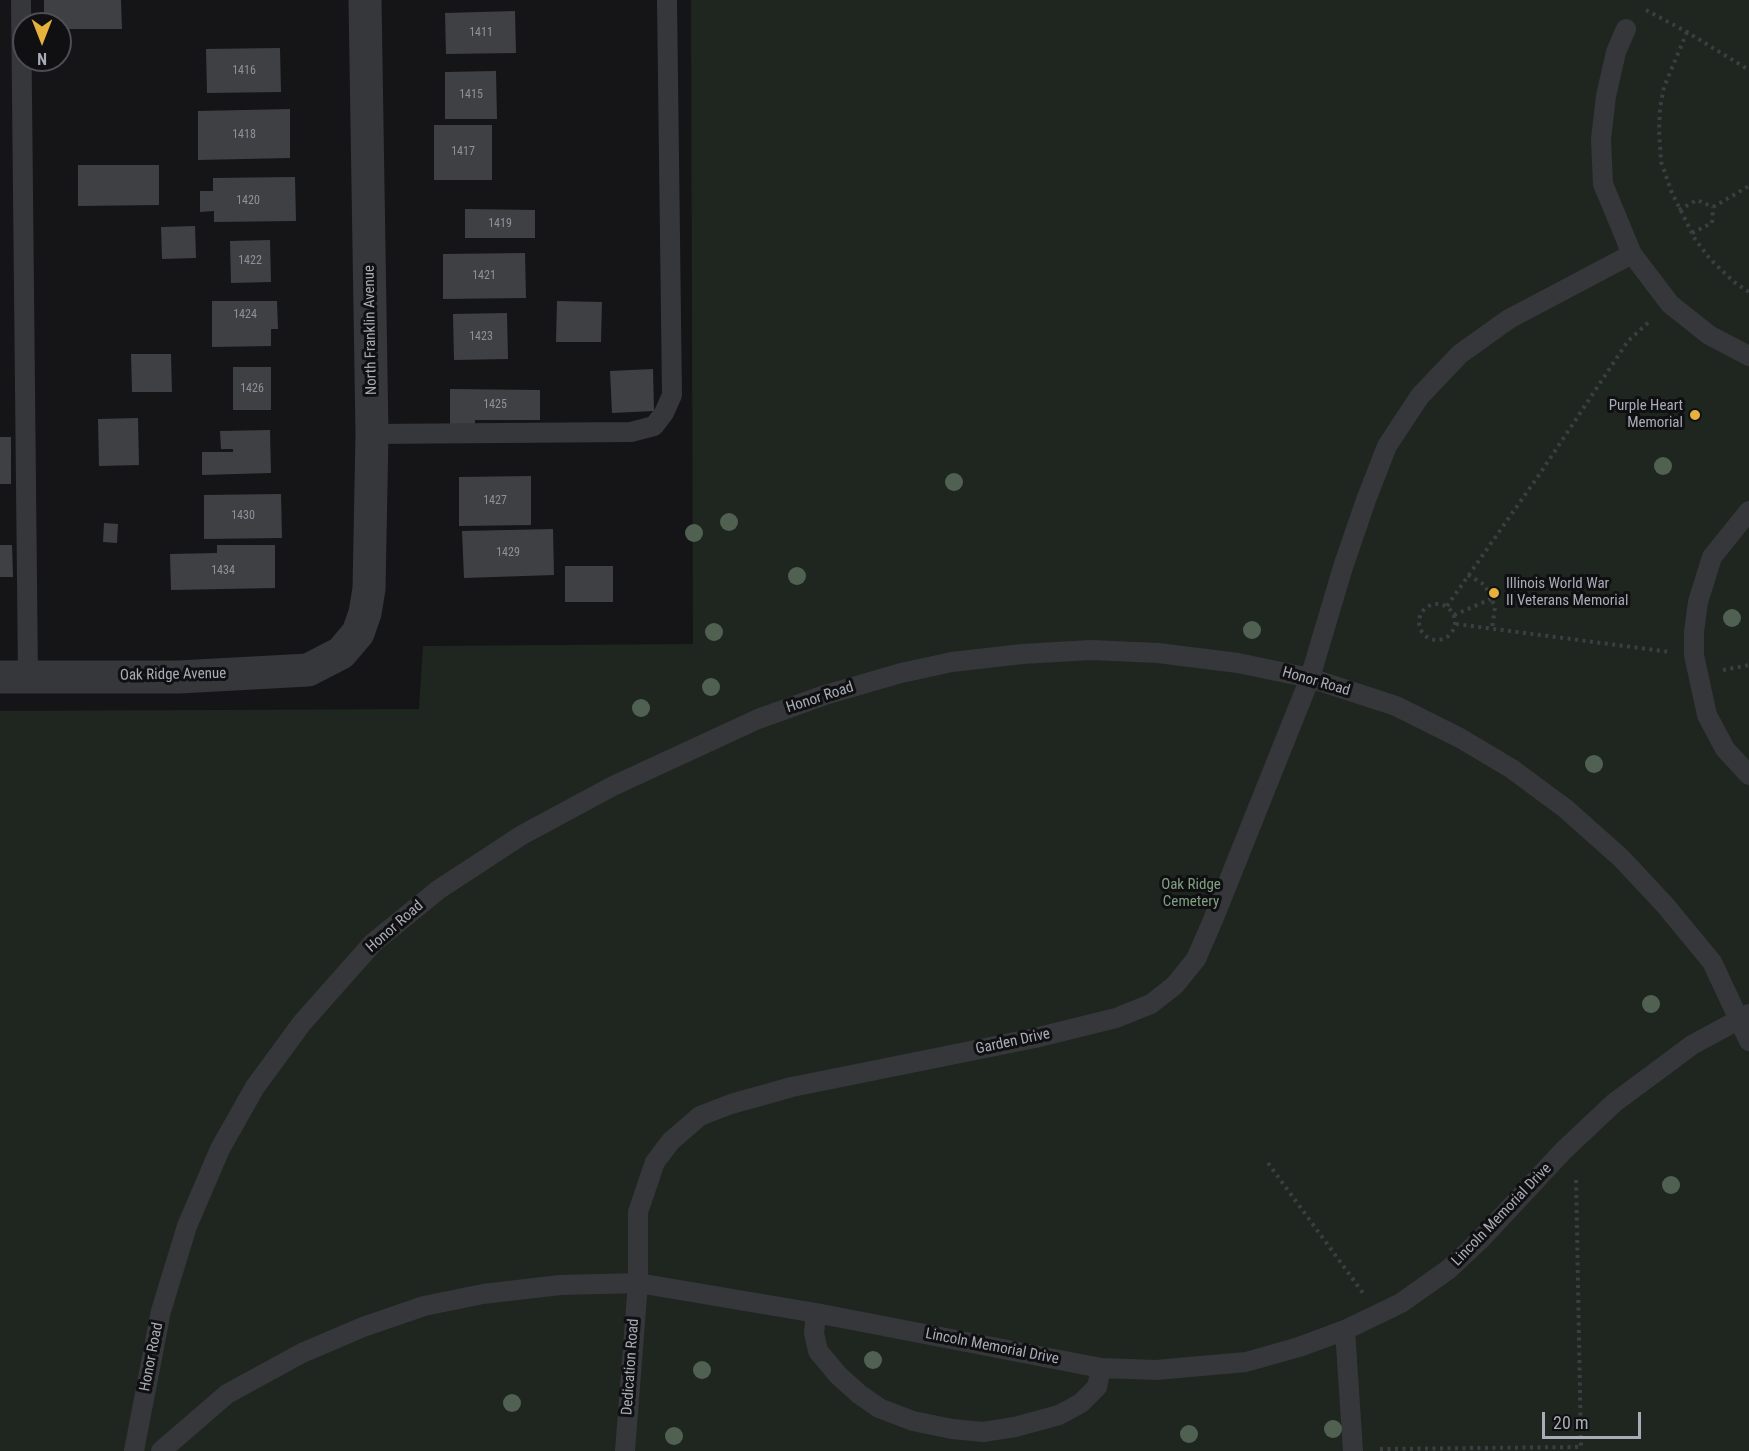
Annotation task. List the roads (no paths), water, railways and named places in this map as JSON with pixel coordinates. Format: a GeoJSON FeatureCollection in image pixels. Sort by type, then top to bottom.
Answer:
{"type":"FeatureCollection","features":[{"type":"Feature","properties":{"kind":"street","name":"North Franklin Avenue"},"geometry":{"type":"LineString","coordinates":[[341,652],[358,633],[365,613],[369,589],[372,434],[365,0]]}},
{"type":"Feature","properties":{"kind":"street","name":"Oak Ridge Avenue"},"geometry":{"type":"LineString","coordinates":[[14,677],[179,677],[308,670],[341,652]]}},
{"type":"Feature","properties":{"kind":"lane"},"geometry":{"type":"LineString","coordinates":[[14,677],[21,0]]}},
{"type":"Feature","properties":{"kind":"lane"},"geometry":{"type":"LineString","coordinates":[[372,434],[631,432],[654,426],[664,413],[672,395],[668,0]]}},
{"type":"Feature","properties":{"kind":"lane"},"geometry":{"type":"LineString","coordinates":[[1626,28],[1617,52],[1606,96],[1601,139],[1603,184],[1632,254],[1670,304],[1708,335],[1749,356]]}},
{"type":"Feature","properties":{"kind":"lane","name":"Garden Drive"},"geometry":{"type":"LineString","coordinates":[[638,1283],[638,1212],[655,1162],[671,1141],[700,1116],[730,1104],[792,1087],[1035,1038],[1116,1018],[1151,1004],[1175,985],[1196,959],[1310,678],[1343,567],[1387,446],[1420,396],[1460,354],[1509,319],[1632,254]]}},
{"type":"Feature","properties":{"kind":"lane"},"geometry":{"type":"LineString","coordinates":[[1749,511],[1712,557],[1698,602],[1694,632],[1694,655],[1707,715],[1725,749],[1749,775]]}},
{"type":"Feature","properties":{"kind":"lane","name":"Honor Road"},"geometry":{"type":"LineString","coordinates":[[134,1451],[161,1311],[187,1226],[220,1149],[255,1087],[302,1023],[373,943],[447,884],[522,835],[613,786],[758,718],[825,695],[901,673],[952,662],[1022,654],[1091,650],[1158,653],[1227,662],[1310,678],[1396,706],[1460,738],[1512,769],[1566,809],[1621,858],[1665,905],[1712,962],[1744,1017],[1749,1041]]}},
{"type":"Feature","properties":{"kind":"lane","name":"Lincoln Memorial Drive"},"geometry":{"type":"LineString","coordinates":[[161,1451],[227,1394],[302,1353],[363,1327],[424,1306],[483,1294],[560,1285],[638,1283],[816,1313],[1101,1368],[1156,1370],[1246,1362],[1299,1347],[1345,1330],[1401,1303],[1449,1269],[1482,1238],[1563,1151],[1614,1103],[1692,1045],[1744,1017]]}},
{"type":"Feature","properties":{"kind":"lane","name":"Dedication Road"},"geometry":{"type":"LineString","coordinates":[[625,1451],[638,1283]]}},
{"type":"Feature","properties":{"kind":"lane"},"geometry":{"type":"LineString","coordinates":[[816,1313],[814,1333],[818,1351],[838,1375],[859,1394],[879,1408],[913,1421],[952,1430],[983,1432],[1015,1427],[1059,1415],[1081,1403],[1097,1387],[1101,1368]]}},
{"type":"Feature","properties":{"kind":"lane"},"geometry":{"type":"LineString","coordinates":[[1345,1330],[1353,1450]]}},
{"type":"Feature","properties":{"kind":"place","name":"Purple Heart Memorial"},"geometry":{"type":"Point","coordinates":[1695,415]}},
{"type":"Feature","properties":{"kind":"place","name":"Illinois World War II Veterans Memorial"},"geometry":{"type":"Point","coordinates":[1494,593]}},
{"type":"Feature","properties":{"kind":"park label","name":"Oak Ridge Cemetery"},"geometry":{"type":"Point","coordinates":[1191,894]}}]}
